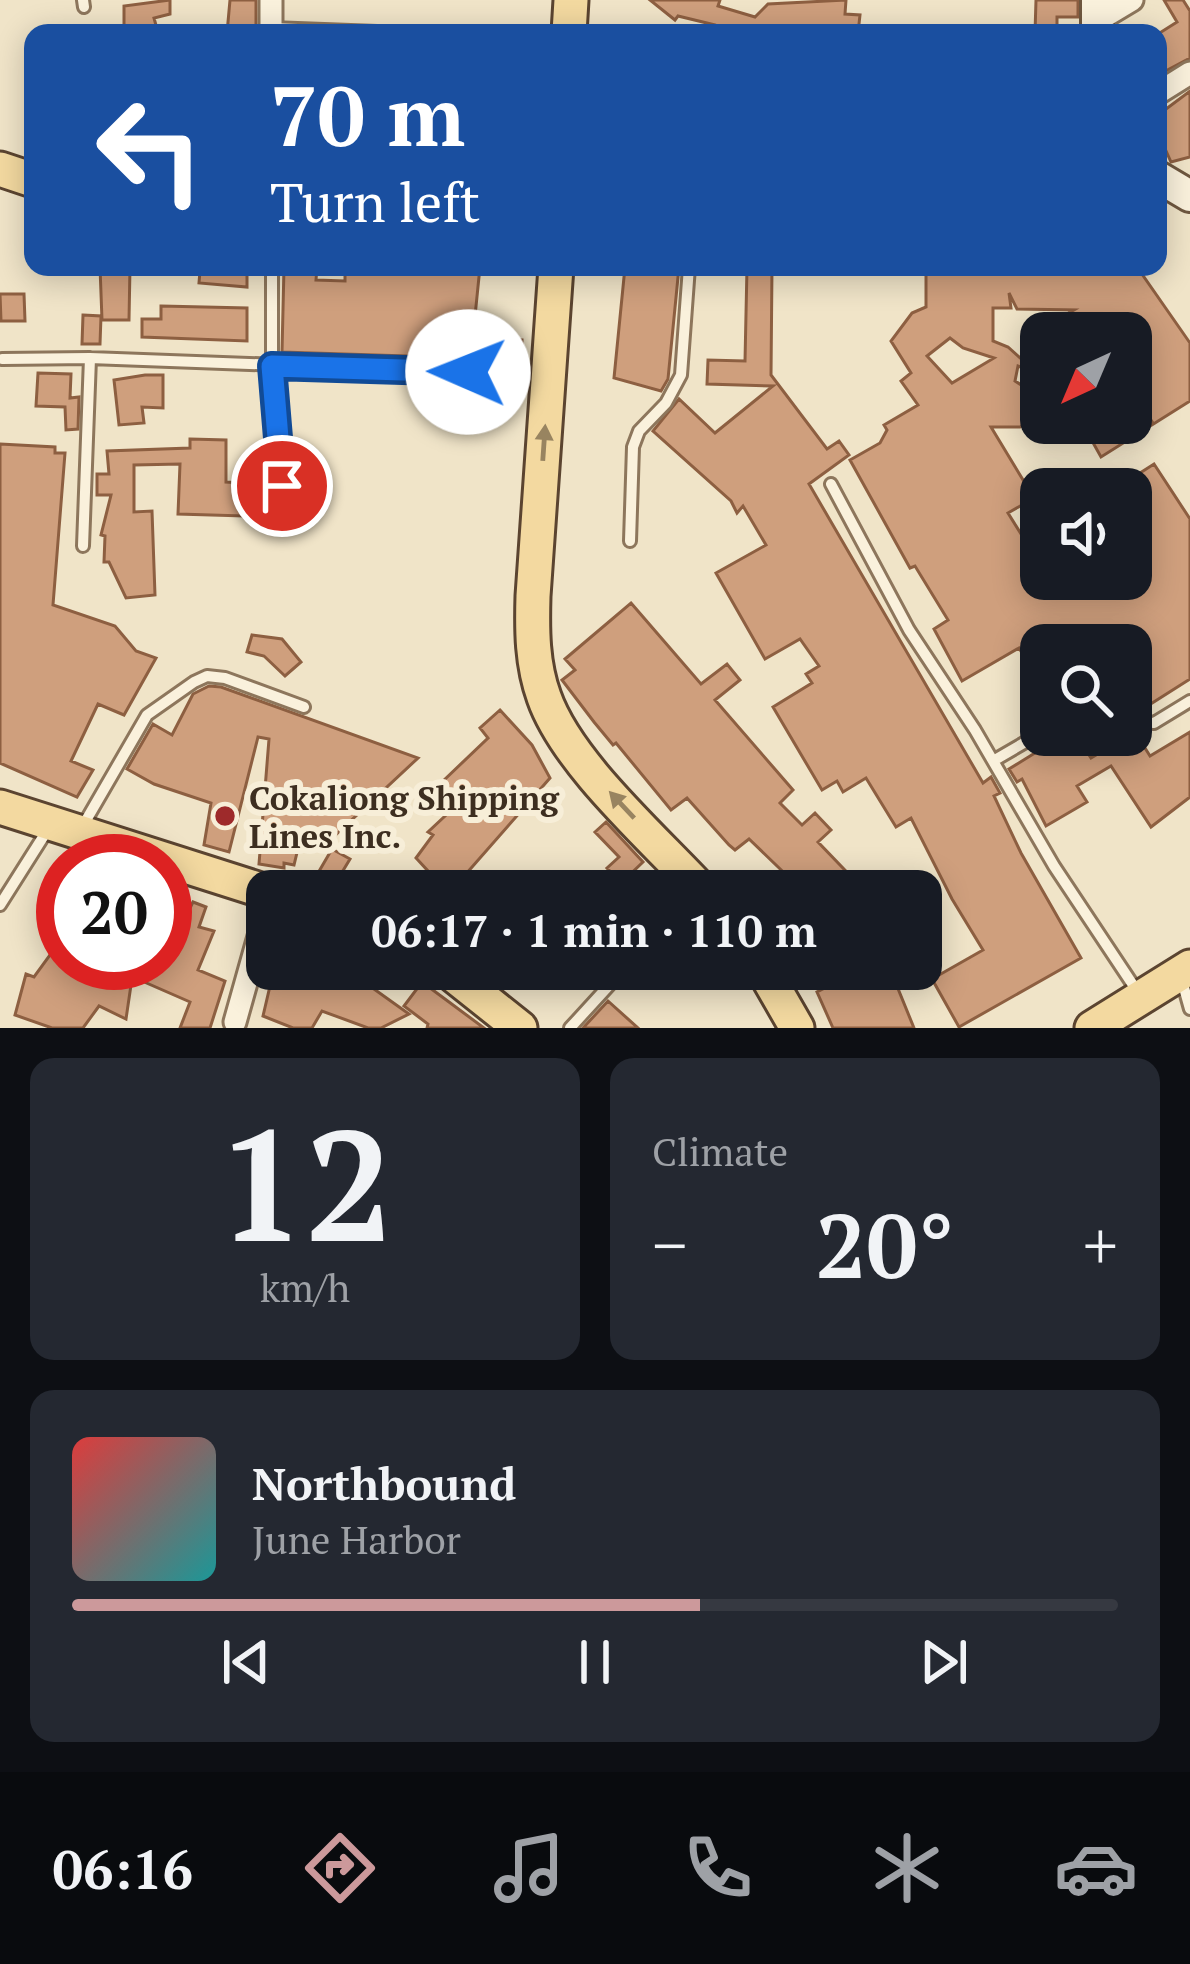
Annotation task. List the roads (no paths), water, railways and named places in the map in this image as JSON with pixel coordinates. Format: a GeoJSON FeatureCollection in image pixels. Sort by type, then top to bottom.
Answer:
{"type":"FeatureCollection","features":[{"type":"Feature","properties":{"kind":"main road"},"geometry":{"type":"LineString","coordinates":[[555,276],[532,624],[538,675],[568,743],[683,870]]}},
{"type":"Feature","properties":{"kind":"main road"},"geometry":{"type":"LineString","coordinates":[[0,807],[246,885]]}},
{"type":"Feature","properties":{"kind":"main road"},"geometry":{"type":"LineString","coordinates":[[1092,1028],[1185,970]]}},
{"type":"Feature","properties":{"kind":"main road"},"geometry":{"type":"LineString","coordinates":[[472,990],[520,1028]]}},
{"type":"Feature","properties":{"kind":"main road"},"geometry":{"type":"LineString","coordinates":[[775,990],[797,1028]]}},
{"type":"Feature","properties":{"kind":"street"},"geometry":{"type":"LineString","coordinates":[[1097,18],[1132,0]]}},
{"type":"Feature","properties":{"kind":"street"},"geometry":{"type":"LineString","coordinates":[[235,1022],[246,983]]}},
{"type":"Feature","properties":{"kind":"lane"},"geometry":{"type":"LineString","coordinates":[[272,276],[272,366],[285,526]]}},
{"type":"Feature","properties":{"kind":"lane"},"geometry":{"type":"LineString","coordinates":[[630,541],[633,447],[639,431],[666,403],[681,375],[688,276]]}},
{"type":"Feature","properties":{"kind":"lane"},"geometry":{"type":"LineString","coordinates":[[83,546],[90,358]]}},
{"type":"Feature","properties":{"kind":"lane"},"geometry":{"type":"LineString","coordinates":[[2,359],[468,372]]}},
{"type":"Feature","properties":{"kind":"lane"},"geometry":{"type":"LineString","coordinates":[[831,484],[908,630],[1141,998]]}},
{"type":"Feature","properties":{"kind":"lane"},"geometry":{"type":"LineString","coordinates":[[0,905],[65,827],[147,715],[194,682],[207,676],[225,678],[304,707]]}},
{"type":"Feature","properties":{"kind":"lane"},"geometry":{"type":"LineString","coordinates":[[1152,723],[1190,700]]}},
{"type":"Feature","properties":{"kind":"lane"},"geometry":{"type":"LineString","coordinates":[[993,760],[1020,745]]}},
{"type":"Feature","properties":{"kind":"lane"},"geometry":{"type":"LineString","coordinates":[[1185,970],[1190,1009]]}},
{"type":"Feature","properties":{"kind":"lane"},"geometry":{"type":"LineString","coordinates":[[570,1028],[605,990]]}},
{"type":"Feature","properties":{"kind":"place","name":"Cokaliong Shipping Lines Inc."},"geometry":{"type":"Point","coordinates":[225,816]}}]}
